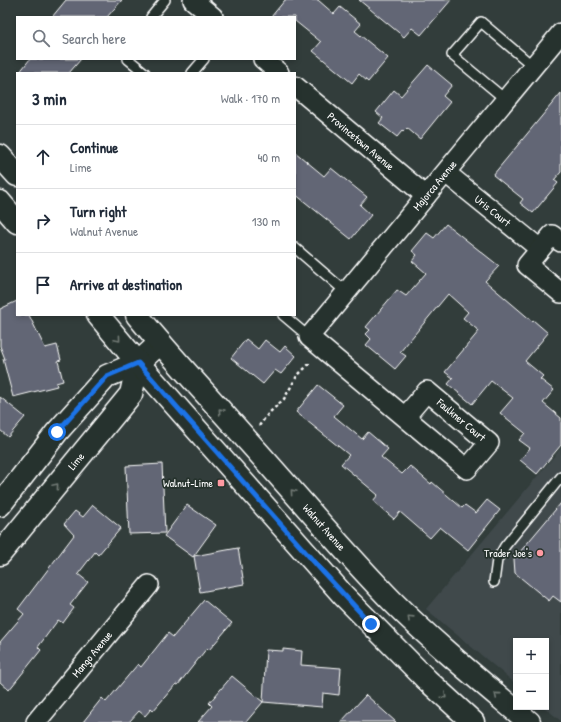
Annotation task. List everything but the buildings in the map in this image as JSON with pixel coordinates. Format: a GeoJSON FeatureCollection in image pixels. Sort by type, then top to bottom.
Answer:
{"type":"FeatureCollection","features":[{"type":"Feature","properties":{"kind":"main road"},"geometry":{"type":"LineString","coordinates":[[0,156],[16,174]]}},
{"type":"Feature","properties":{"kind":"main road"},"geometry":{"type":"LineString","coordinates":[[0,202],[16,221]]}},
{"type":"Feature","properties":{"kind":"main road"},"geometry":{"type":"LineString","coordinates":[[99,316],[138,363],[344,596],[416,669],[473,722]]}},
{"type":"Feature","properties":{"kind":"main road","name":"Walnut Avenue"},"geometry":{"type":"LineString","coordinates":[[138,316],[160,344],[248,440],[327,532],[372,581],[438,645],[529,722]]}},
{"type":"Feature","properties":{"kind":"main road"},"geometry":{"type":"LineString","coordinates":[[0,505],[57,432],[107,376],[138,363],[160,344]]}},
{"type":"Feature","properties":{"kind":"main road","name":"Lime"},"geometry":{"type":"LineString","coordinates":[[0,554],[131,394],[138,363]]}},
{"type":"Feature","properties":{"kind":"main road"},"geometry":{"type":"LineString","coordinates":[[416,669],[438,645]]}},
{"type":"Feature","properties":{"kind":"street"},"geometry":{"type":"LineString","coordinates":[[192,0],[212,16]]}},
{"type":"Feature","properties":{"kind":"street","name":"Majorca Avenue"},"geometry":{"type":"LineString","coordinates":[[316,343],[346,292],[561,33]]}},
{"type":"Feature","properties":{"kind":"street"},"geometry":{"type":"LineString","coordinates":[[264,60],[278,72]]}},
{"type":"Feature","properties":{"kind":"street","name":"Provincetown Avenue"},"geometry":{"type":"LineString","coordinates":[[296,87],[426,196]]}},
{"type":"Feature","properties":{"kind":"street","name":"Uris Court"},"geometry":{"type":"LineString","coordinates":[[446,173],[540,249]]}},
{"type":"Feature","properties":{"kind":"street"},"geometry":{"type":"LineString","coordinates":[[561,242],[552,235],[527,265],[561,293]]}},
{"type":"Feature","properties":{"kind":"street"},"geometry":{"type":"LineString","coordinates":[[316,343],[405,417]]}},
{"type":"Feature","properties":{"kind":"street","name":"Mango Avenue"},"geometry":{"type":"LineString","coordinates":[[36,722],[149,585]]}},
{"type":"Feature","properties":{"kind":"lane"},"geometry":{"type":"LineString","coordinates":[[152,16],[165,0]]}},
{"type":"Feature","properties":{"kind":"lane"},"geometry":{"type":"LineString","coordinates":[[506,100],[452,55],[480,22],[534,67]]}},
{"type":"Feature","properties":{"kind":"lane"},"geometry":{"type":"LineString","coordinates":[[129,60],[144,72]]}},
{"type":"Feature","properties":{"kind":"lane"},"geometry":{"type":"LineString","coordinates":[[193,72],[203,60]]}},
{"type":"Feature","properties":{"kind":"lane"},"geometry":{"type":"LineString","coordinates":[[296,249],[346,292]]}},
{"type":"Feature","properties":{"kind":"lane"},"geometry":{"type":"LineString","coordinates":[[284,316],[316,343]]}},
{"type":"Feature","properties":{"kind":"lane"},"geometry":{"type":"LineString","coordinates":[[494,582],[497,560],[505,546],[561,477]]}},
{"type":"Feature","properties":{"kind":"path"},"geometry":{"type":"LineString","coordinates":[[248,440],[268,414],[284,399],[297,376],[316,358],[316,343]]}},
{"type":"Feature","properties":{"kind":"shaded area"},"geometry":{"type":"Polygon","coordinates":[[[561,448],[561,721],[548,710],[549,710],[549,638],[513,638],[513,682],[426,609],[561,448]]]}},
{"type":"Feature","properties":{"kind":"place","name":"Walnut-Lime"},"geometry":{"type":"Point","coordinates":[221,483]}},
{"type":"Feature","properties":{"kind":"place","name":"Trader Joe's"},"geometry":{"type":"Point","coordinates":[540,553]}},
{"type":"Feature","properties":{"kind":"route"},"geometry":{"type":"LineString","coordinates":[[57,432],[107,376],[138,363],[344,596],[371,624]]}}]}
